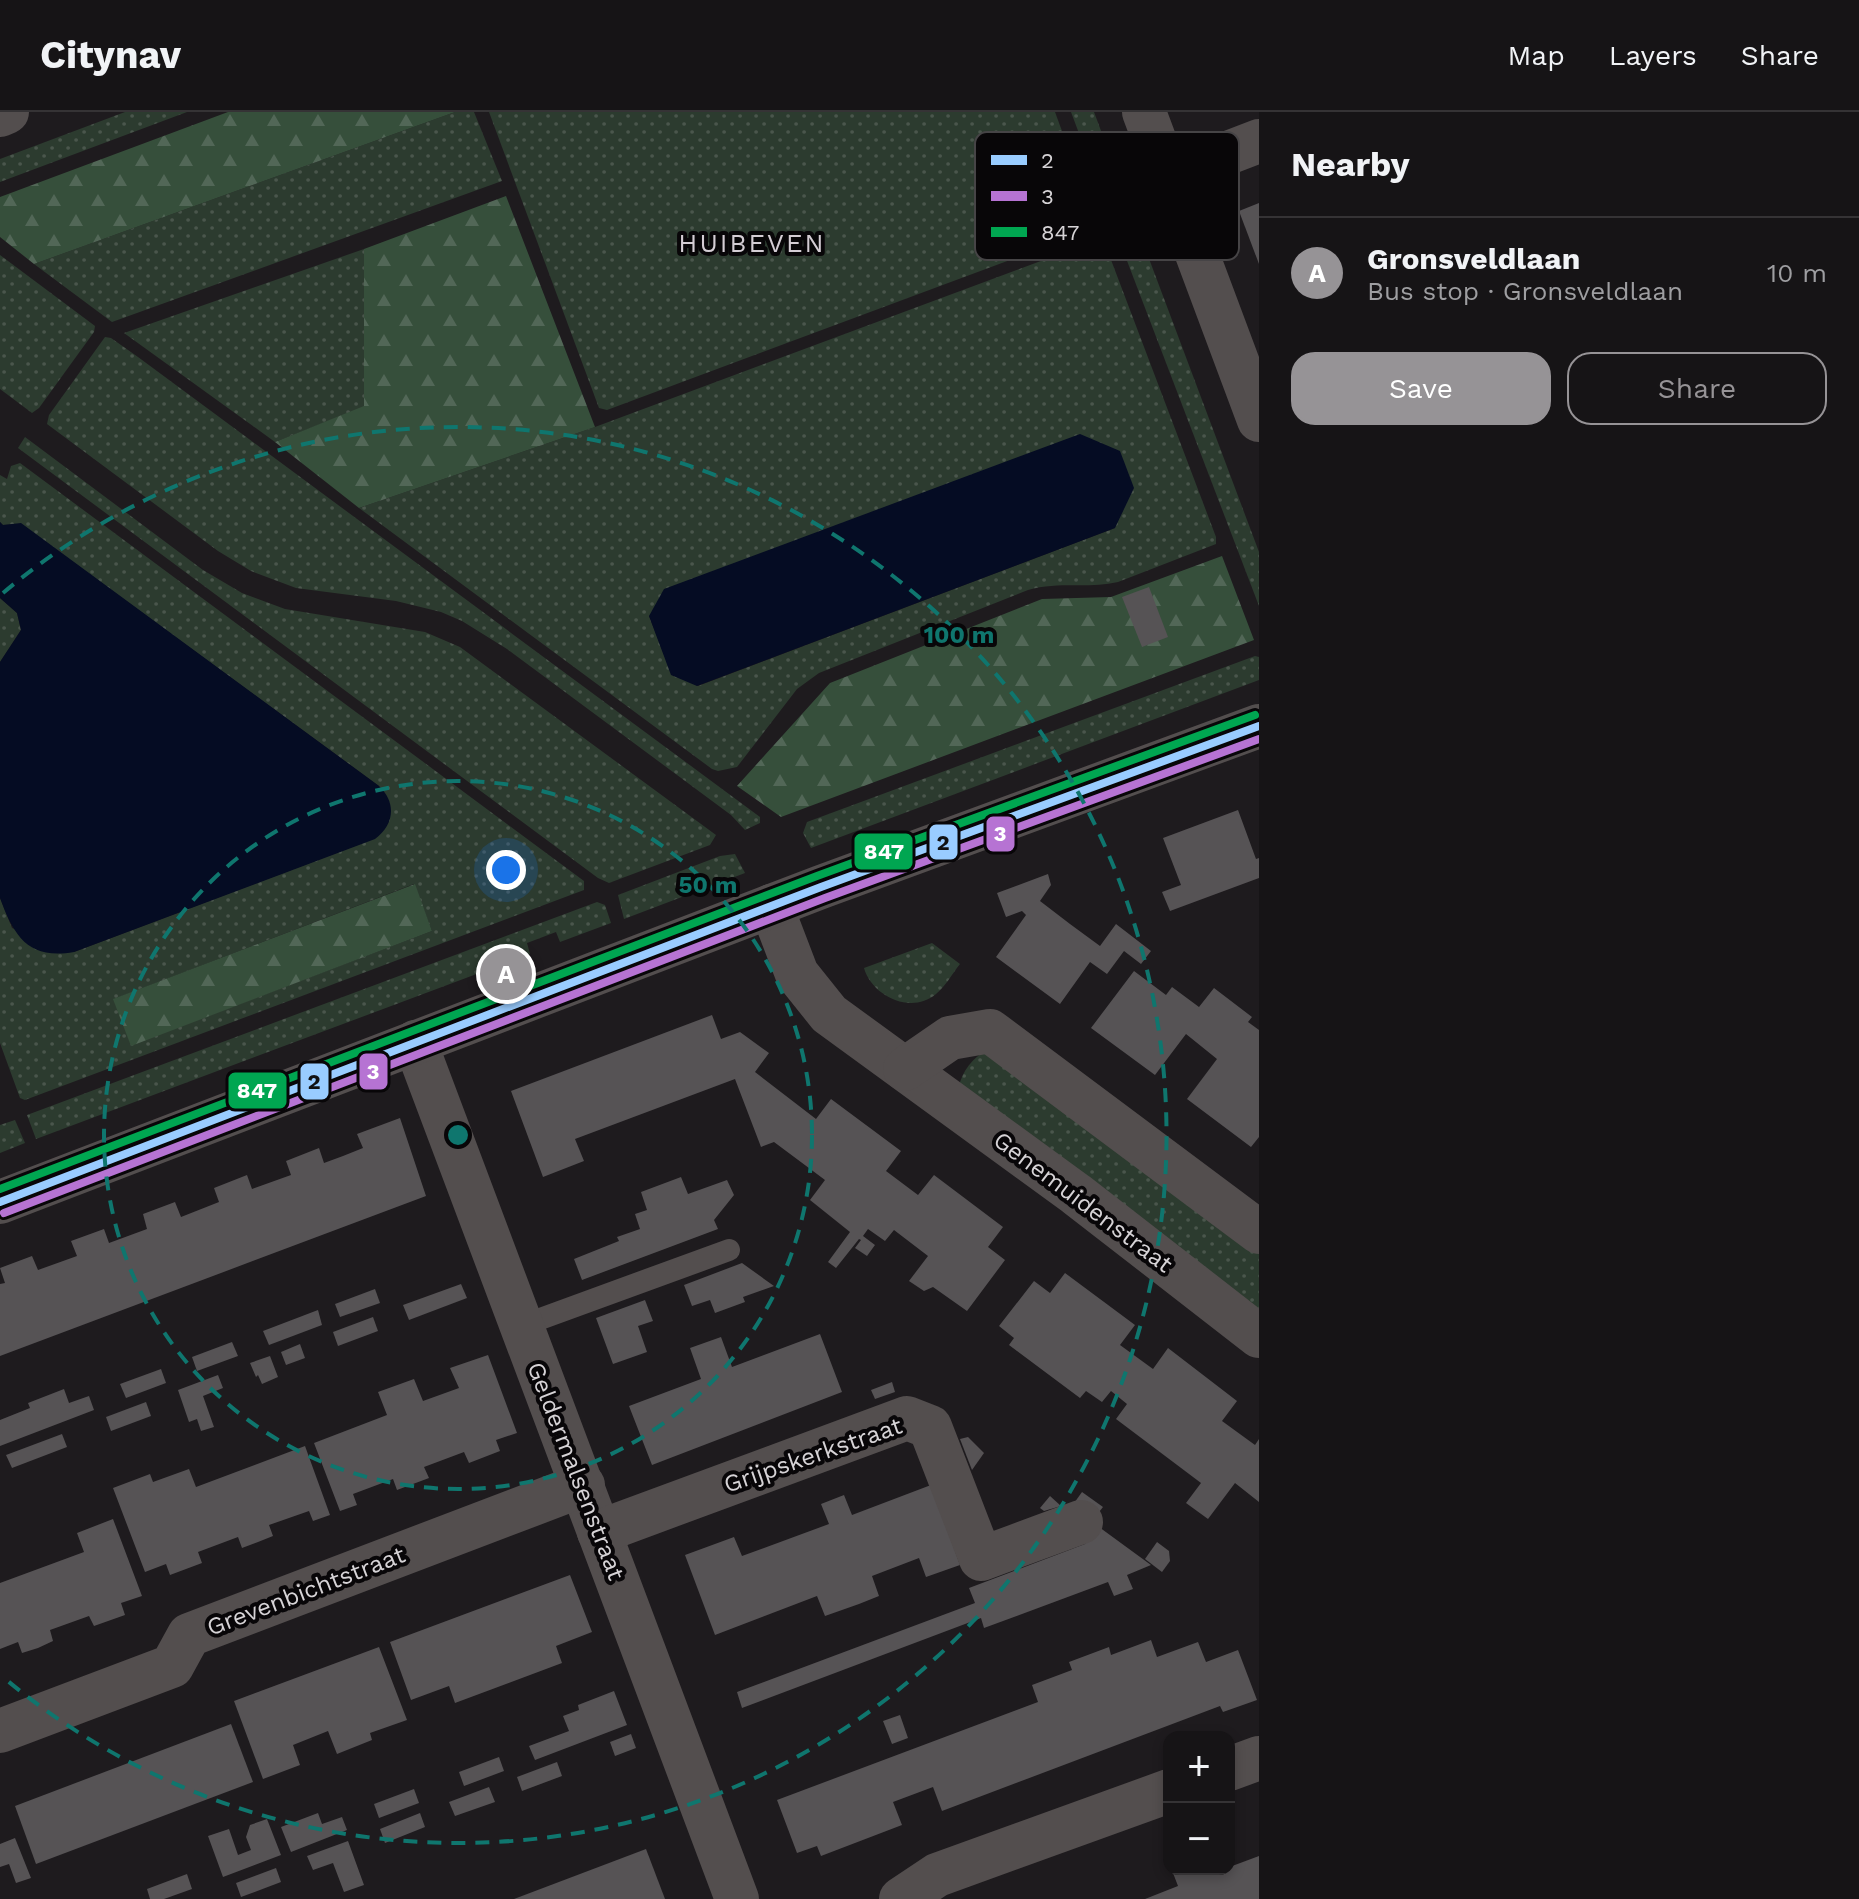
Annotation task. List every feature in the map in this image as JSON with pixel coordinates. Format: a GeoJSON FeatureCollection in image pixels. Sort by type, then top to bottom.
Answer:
{"type":"FeatureCollection","features":[{"type":"Feature","properties":{"kind":"street"},"geometry":{"type":"LineString","coordinates":[[0,115],[7,112]]}},
{"type":"Feature","properties":{"kind":"street"},"geometry":{"type":"LineString","coordinates":[[1144,112],[1152,132]]}},
{"type":"Feature","properties":{"kind":"street"},"geometry":{"type":"LineString","coordinates":[[1239,149],[1259,141]]}},
{"type":"Feature","properties":{"kind":"street"},"geometry":{"type":"LineString","coordinates":[[1199,260],[1259,420]]}},
{"type":"Feature","properties":{"kind":"street"},"geometry":{"type":"LineString","coordinates":[[0,1202],[771,906],[1259,726]]}},
{"type":"Feature","properties":{"kind":"street","name":"Genemuidenstraat"},"geometry":{"type":"LineString","coordinates":[[771,906],[797,974],[829,1014],[1076,1194],[1259,1336]]}},
{"type":"Feature","properties":{"kind":"street"},"geometry":{"type":"LineString","coordinates":[[905,1069],[950,1038],[990,1031],[1259,1232]]}},
{"type":"Feature","properties":{"kind":"street","name":"Geldermalsenstraat"},"geometry":{"type":"LineString","coordinates":[[415,1042],[737,1899]]}},
{"type":"Feature","properties":{"kind":"street","name":"Grijpskerkstraat"},"geometry":{"type":"LineString","coordinates":[[599,1532],[907,1418],[930,1427],[981,1559],[1081,1522]]}},
{"type":"Feature","properties":{"kind":"street","name":"Grevenbichtstraat"},"geometry":{"type":"LineString","coordinates":[[0,1731],[172,1666],[189,1635],[583,1485]]}},
{"type":"Feature","properties":{"kind":"street"},"geometry":{"type":"LineString","coordinates":[[1235,1767],[1259,1758]]}},
{"type":"Feature","properties":{"kind":"street"},"geometry":{"type":"LineString","coordinates":[[901,1899],[937,1875],[1163,1793]]}},
{"type":"Feature","properties":{"kind":"lane"},"geometry":{"type":"LineString","coordinates":[[521,1326],[729,1250]]}},
{"type":"Feature","properties":{"kind":"green space"},"geometry":{"type":"Polygon","coordinates":[[[125,112],[187,112],[0,182],[0,159],[125,112]]]}},
{"type":"Feature","properties":{"kind":"green space"},"geometry":{"type":"Polygon","coordinates":[[[228,112],[455,112],[34,264],[0,237],[0,197],[228,112]]]}},
{"type":"Feature","properties":{"kind":"green space"},"geometry":{"type":"Polygon","coordinates":[[[455,112],[474,112],[502,181],[112,322],[34,264],[455,112]]]}},
{"type":"Feature","properties":{"kind":"green space"},"geometry":{"type":"Polygon","coordinates":[[[489,112],[1055,112],[1062,132],[975,132],[975,260],[1010,260],[607,410],[599,408],[489,112]]]}},
{"type":"Feature","properties":{"kind":"green space"},"geometry":{"type":"Polygon","coordinates":[[[1071,112],[1094,112],[1101,132],[1078,132],[1071,112]]]}},
{"type":"Feature","properties":{"kind":"green space"},"geometry":{"type":"Polygon","coordinates":[[[506,196],[595,427],[359,508],[275,442],[364,406],[364,249],[506,196]]]}},
{"type":"Feature","properties":{"kind":"green space"},"geometry":{"type":"Polygon","coordinates":[[[364,249],[364,407],[275,442],[124,333],[364,249]]]}},
{"type":"Feature","properties":{"kind":"green space"},"geometry":{"type":"Polygon","coordinates":[[[0,255],[95,326],[94,332],[39,408],[32,413],[0,389],[0,255]]]}},
{"type":"Feature","properties":{"kind":"green space"},"geometry":{"type":"Polygon","coordinates":[[[1044,260],[1111,260],[1216,537],[1216,544],[1118,582],[1028,590],[819,673],[797,689],[737,767],[718,771],[359,508],[595,427],[1044,260]],[[1115,528],[649,616],[671,673],[698,686],[1115,528]]]}},
{"type":"Feature","properties":{"kind":"green space"},"geometry":{"type":"Polygon","coordinates":[[[1127,260],[1150,260],[1259,552],[1259,606],[1127,260]]]}},
{"type":"Feature","properties":{"kind":"green space"},"geometry":{"type":"Polygon","coordinates":[[[105,337],[138,357],[760,817],[760,823],[745,830],[731,815],[507,649],[462,621],[441,612],[396,601],[296,588],[251,571],[218,551],[47,424],[49,415],[105,337]]]}},
{"type":"Feature","properties":{"kind":"green space"},"geometry":{"type":"Polygon","coordinates":[[[25,437],[203,570],[242,593],[285,609],[425,632],[460,647],[716,835],[710,845],[609,883],[598,878],[18,448],[25,437]]]}},
{"type":"Feature","properties":{"kind":"green space"},"geometry":{"type":"Polygon","coordinates":[[[20,463],[584,881],[584,890],[25,1100],[20,1098],[0,1043],[0,898],[12,928],[74,952],[360,844],[379,786],[21,524],[3,525],[0,522],[0,475],[7,479],[11,466],[20,463]],[[414,884],[114,999],[131,1045],[432,931],[414,884]]]}},
{"type":"Feature","properties":{"kind":"green space"},"geometry":{"type":"Polygon","coordinates":[[[1222,556],[1254,640],[781,817],[737,786],[830,683],[1042,599],[1111,597],[1222,556]]]}},
{"type":"Feature","properties":{"kind":"green space"},"geometry":{"type":"Polygon","coordinates":[[[0,598],[17,613],[21,630],[0,662],[0,598]]]}},
{"type":"Feature","properties":{"kind":"green space"},"geometry":{"type":"Polygon","coordinates":[[[1259,657],[1259,680],[811,848],[803,833],[807,822],[1259,657]]]}},
{"type":"Feature","properties":{"kind":"green space"},"geometry":{"type":"Polygon","coordinates":[[[735,854],[745,873],[624,919],[618,895],[720,856],[735,854]]]}},
{"type":"Feature","properties":{"kind":"green space"},"geometry":{"type":"Polygon","coordinates":[[[415,884],[432,931],[131,1046],[113,999],[415,884]]]}},
{"type":"Feature","properties":{"kind":"green space"},"geometry":{"type":"Polygon","coordinates":[[[597,902],[605,905],[611,923],[560,942],[556,932],[527,943],[530,954],[36,1139],[27,1115],[597,902]]]}},
{"type":"Feature","properties":{"kind":"green space"},"geometry":{"type":"Polygon","coordinates":[[[932,943],[960,964],[939,991],[926,1000],[915,1003],[894,999],[875,987],[868,978],[864,968],[932,943]]]}},
{"type":"Feature","properties":{"kind":"green space"},"geometry":{"type":"Polygon","coordinates":[[[986,1051],[1259,1243],[1259,1320],[959,1086],[969,1066],[986,1051]]]}},
{"type":"Feature","properties":{"kind":"green space"},"geometry":{"type":"Polygon","coordinates":[[[15,1120],[25,1143],[0,1153],[0,1125],[15,1120]]]}},
{"type":"Feature","properties":{"kind":"water"},"geometry":{"type":"Polygon","coordinates":[[[1080,434],[1120,451],[1134,488],[1115,528],[697,686],[671,675],[649,616],[664,589],[1080,434]]]}},
{"type":"Feature","properties":{"kind":"water"},"geometry":{"type":"Polygon","coordinates":[[[0,522],[3,525],[21,523],[379,786],[391,807],[386,827],[375,839],[74,952],[45,952],[25,942],[11,924],[0,898],[0,662],[21,630],[17,613],[0,598],[0,522]]]}},
{"type":"Feature","properties":{"kind":"building"},"geometry":{"type":"Polygon","coordinates":[[[1259,203],[1259,264],[1239,211],[1259,203]]]}},
{"type":"Feature","properties":{"kind":"building"},"geometry":{"type":"Polygon","coordinates":[[[1149,587],[1168,637],[1142,647],[1122,597],[1149,587]]]}},
{"type":"Feature","properties":{"kind":"building"},"geometry":{"type":"Polygon","coordinates":[[[1238,810],[1256,859],[1259,858],[1259,878],[1170,911],[1162,892],[1181,885],[1163,838],[1238,810]]]}},
{"type":"Feature","properties":{"kind":"building"},"geometry":{"type":"Polygon","coordinates":[[[1048,874],[1051,885],[1040,901],[1070,924],[1100,946],[1116,924],[1151,951],[1141,964],[1124,951],[1107,974],[1090,962],[1060,1004],[996,957],[1026,915],[1022,911],[1006,917],[997,893],[1048,874]]]}},
{"type":"Feature","properties":{"kind":"building"},"geometry":{"type":"Polygon","coordinates":[[[1134,971],[1166,995],[1172,987],[1199,1007],[1214,988],[1252,1017],[1248,1022],[1259,1030],[1259,1137],[1251,1147],[1187,1099],[1217,1059],[1186,1034],[1155,1075],[1091,1028],[1134,971]]]}},
{"type":"Feature","properties":{"kind":"building"},"geometry":{"type":"Polygon","coordinates":[[[712,1015],[721,1039],[740,1032],[769,1053],[755,1072],[816,1119],[831,1099],[901,1151],[886,1171],[918,1195],[934,1175],[1003,1227],[988,1247],[1005,1260],[967,1311],[933,1287],[924,1291],[909,1281],[928,1256],[894,1230],[885,1241],[868,1229],[863,1236],[875,1245],[867,1256],[855,1248],[859,1239],[836,1268],[828,1262],[850,1232],[810,1200],[825,1180],[774,1142],[761,1147],[735,1079],[575,1139],[584,1161],[543,1177],[511,1091],[712,1015]]]}},
{"type":"Feature","properties":{"kind":"building"},"geometry":{"type":"Polygon","coordinates":[[[400,1118],[426,1196],[0,1356],[0,1284],[5,1283],[0,1268],[32,1256],[38,1270],[77,1256],[71,1241],[104,1229],[109,1243],[147,1229],[143,1214],[175,1202],[181,1217],[219,1202],[214,1188],[247,1175],[252,1189],[291,1175],[286,1161],[319,1148],[324,1163],[343,1156],[363,1148],[357,1134],[400,1118]]]}},
{"type":"Feature","properties":{"kind":"building"},"geometry":{"type":"Polygon","coordinates":[[[681,1177],[688,1194],[727,1180],[734,1195],[714,1220],[718,1229],[582,1280],[574,1259],[640,1229],[635,1214],[647,1210],[641,1192],[681,1177]]]}},
{"type":"Feature","properties":{"kind":"building"},"geometry":{"type":"Polygon","coordinates":[[[742,1263],[774,1286],[743,1297],[745,1302],[715,1313],[710,1300],[692,1306],[684,1285],[742,1263]]]}},
{"type":"Feature","properties":{"kind":"building"},"geometry":{"type":"Polygon","coordinates":[[[1065,1273],[1135,1325],[1120,1345],[1153,1369],[1168,1348],[1237,1401],[1222,1421],[1255,1445],[1259,1439],[1259,1502],[1235,1483],[1208,1519],[1186,1503],[1201,1483],[1116,1419],[1127,1404],[1111,1391],[1102,1402],[1086,1391],[1080,1398],[1009,1345],[1014,1338],[999,1326],[1034,1281],[1050,1293],[1065,1273]]]}},
{"type":"Feature","properties":{"kind":"building"},"geometry":{"type":"Polygon","coordinates":[[[461,1284],[467,1298],[409,1320],[403,1305],[461,1284]]]}},
{"type":"Feature","properties":{"kind":"building"},"geometry":{"type":"Polygon","coordinates":[[[375,1289],[380,1303],[340,1317],[335,1304],[375,1289]]]}},
{"type":"Feature","properties":{"kind":"building"},"geometry":{"type":"Polygon","coordinates":[[[645,1300],[653,1321],[638,1326],[647,1352],[613,1364],[596,1318],[645,1300]]]}},
{"type":"Feature","properties":{"kind":"building"},"geometry":{"type":"Polygon","coordinates":[[[318,1310],[322,1325],[269,1345],[263,1331],[318,1310]]]}},
{"type":"Feature","properties":{"kind":"building"},"geometry":{"type":"Polygon","coordinates":[[[373,1317],[378,1331],[338,1346],[333,1332],[373,1317]]]}},
{"type":"Feature","properties":{"kind":"building"},"geometry":{"type":"Polygon","coordinates":[[[820,1334],[842,1392],[652,1465],[629,1406],[701,1379],[690,1348],[721,1337],[732,1367],[820,1334]]]}},
{"type":"Feature","properties":{"kind":"building"},"geometry":{"type":"Polygon","coordinates":[[[232,1342],[238,1356],[197,1371],[192,1357],[232,1342]]]}},
{"type":"Feature","properties":{"kind":"building"},"geometry":{"type":"Polygon","coordinates":[[[300,1344],[305,1358],[286,1365],[281,1352],[300,1344]]]}},
{"type":"Feature","properties":{"kind":"building"},"geometry":{"type":"Polygon","coordinates":[[[488,1355],[517,1433],[496,1440],[500,1451],[469,1463],[464,1452],[424,1467],[429,1478],[397,1490],[393,1479],[353,1494],[357,1505],[340,1511],[314,1443],[387,1415],[378,1392],[414,1379],[423,1401],[459,1388],[450,1368],[488,1355]]]}},
{"type":"Feature","properties":{"kind":"building"},"geometry":{"type":"Polygon","coordinates":[[[270,1356],[278,1377],[262,1384],[250,1363],[270,1356]]]}},
{"type":"Feature","properties":{"kind":"building"},"geometry":{"type":"Polygon","coordinates":[[[161,1369],[166,1383],[126,1398],[120,1384],[161,1369]]]}},
{"type":"Feature","properties":{"kind":"building"},"geometry":{"type":"Polygon","coordinates":[[[218,1375],[223,1388],[203,1396],[214,1427],[201,1431],[197,1419],[189,1422],[178,1390],[218,1375]]]}},
{"type":"Feature","properties":{"kind":"building"},"geometry":{"type":"Polygon","coordinates":[[[892,1382],[895,1392],[875,1399],[871,1390],[892,1382]]]}},
{"type":"Feature","properties":{"kind":"building"},"geometry":{"type":"Polygon","coordinates":[[[64,1389],[69,1403],[89,1396],[94,1410],[0,1446],[0,1420],[30,1408],[28,1403],[64,1389]]]}},
{"type":"Feature","properties":{"kind":"building"},"geometry":{"type":"Polygon","coordinates":[[[146,1402],[151,1416],[111,1431],[106,1417],[146,1402]]]}},
{"type":"Feature","properties":{"kind":"building"},"geometry":{"type":"Polygon","coordinates":[[[62,1434],[67,1447],[12,1468],[6,1455],[62,1434]]]}},
{"type":"Feature","properties":{"kind":"building"},"geometry":{"type":"Polygon","coordinates":[[[968,1437],[984,1453],[972,1470],[960,1439],[968,1437]]]}},
{"type":"Feature","properties":{"kind":"building"},"geometry":{"type":"Polygon","coordinates":[[[305,1446],[330,1515],[313,1521],[309,1511],[269,1525],[273,1536],[242,1548],[238,1537],[198,1552],[202,1563],[170,1575],[166,1564],[145,1572],[113,1488],[150,1474],[153,1482],[189,1469],[196,1487],[305,1446]]]}},
{"type":"Feature","properties":{"kind":"building"},"geometry":{"type":"Polygon","coordinates":[[[931,1485],[960,1565],[926,1577],[919,1558],[872,1576],[879,1596],[859,1604],[825,1616],[817,1596],[715,1635],[685,1555],[734,1537],[742,1556],[829,1524],[821,1504],[844,1495],[852,1515],[931,1485]]]}},
{"type":"Feature","properties":{"kind":"building"},"geometry":{"type":"Polygon","coordinates":[[[1082,1492],[1103,1507],[1092,1521],[1072,1506],[1082,1492]]]}},
{"type":"Feature","properties":{"kind":"building"},"geometry":{"type":"Polygon","coordinates":[[[1050,1496],[1061,1506],[1044,1511],[1040,1508],[1050,1496]]]}},
{"type":"Feature","properties":{"kind":"building"},"geometry":{"type":"Polygon","coordinates":[[[113,1519],[142,1596],[121,1603],[125,1615],[94,1626],[89,1616],[50,1630],[53,1641],[38,1648],[22,1653],[18,1642],[0,1649],[0,1583],[84,1552],[77,1533],[113,1519]]]}},
{"type":"Feature","properties":{"kind":"building"},"geometry":{"type":"Polygon","coordinates":[[[1099,1527],[1151,1565],[1127,1575],[1133,1589],[1114,1596],[1108,1582],[984,1628],[981,1618],[742,1708],[737,1692],[975,1603],[969,1588],[1085,1544],[1099,1527]]]}},
{"type":"Feature","properties":{"kind":"building"},"geometry":{"type":"Polygon","coordinates":[[[1157,1542],[1169,1551],[1170,1561],[1162,1572],[1145,1559],[1157,1542]]]}},
{"type":"Feature","properties":{"kind":"building"},"geometry":{"type":"Polygon","coordinates":[[[570,1575],[592,1632],[556,1646],[562,1663],[455,1703],[449,1686],[411,1700],[390,1642],[570,1575]]]}},
{"type":"Feature","properties":{"kind":"building"},"geometry":{"type":"Polygon","coordinates":[[[1151,1640],[1157,1657],[1198,1642],[1206,1662],[1238,1650],[1257,1700],[1223,1712],[1220,1706],[942,1811],[933,1787],[893,1802],[902,1825],[821,1856],[817,1846],[797,1853],[777,1800],[1038,1702],[1032,1685],[1072,1670],[1069,1662],[1109,1647],[1111,1655],[1151,1640]]]}},
{"type":"Feature","properties":{"kind":"building"},"geometry":{"type":"Polygon","coordinates":[[[379,1647],[407,1720],[370,1733],[372,1740],[337,1754],[328,1731],[293,1745],[300,1765],[263,1779],[234,1701],[379,1647]]]}},
{"type":"Feature","properties":{"kind":"building"},"geometry":{"type":"Polygon","coordinates":[[[614,1691],[627,1725],[535,1760],[529,1746],[569,1731],[563,1716],[579,1710],[578,1705],[614,1691]]]}},
{"type":"Feature","properties":{"kind":"building"},"geometry":{"type":"Polygon","coordinates":[[[900,1715],[908,1738],[892,1744],[883,1721],[900,1715]]]}},
{"type":"Feature","properties":{"kind":"building"},"geometry":{"type":"Polygon","coordinates":[[[231,1724],[253,1782],[36,1864],[15,1806],[231,1724]]]}},
{"type":"Feature","properties":{"kind":"building"},"geometry":{"type":"Polygon","coordinates":[[[631,1734],[636,1748],[615,1756],[610,1742],[631,1734]]]}},
{"type":"Feature","properties":{"kind":"building"},"geometry":{"type":"Polygon","coordinates":[[[499,1757],[504,1771],[464,1786],[459,1772],[499,1757]]]}},
{"type":"Feature","properties":{"kind":"building"},"geometry":{"type":"Polygon","coordinates":[[[557,1762],[562,1776],[522,1791],[517,1777],[557,1762]]]}},
{"type":"Feature","properties":{"kind":"building"},"geometry":{"type":"Polygon","coordinates":[[[489,1787],[495,1802],[455,1816],[449,1802],[489,1787]]]}},
{"type":"Feature","properties":{"kind":"building"},"geometry":{"type":"Polygon","coordinates":[[[414,1789],[419,1803],[379,1818],[374,1804],[414,1789]]]}},
{"type":"Feature","properties":{"kind":"building"},"geometry":{"type":"Polygon","coordinates":[[[318,1813],[322,1824],[342,1817],[347,1830],[291,1852],[281,1827],[318,1813]]]}},
{"type":"Feature","properties":{"kind":"building"},"geometry":{"type":"Polygon","coordinates":[[[420,1813],[425,1827],[385,1843],[380,1829],[420,1813]]]}},
{"type":"Feature","properties":{"kind":"building"},"geometry":{"type":"Polygon","coordinates":[[[267,1819],[281,1855],[223,1877],[208,1836],[229,1829],[238,1855],[251,1850],[246,1837],[250,1825],[267,1819]]]}},
{"type":"Feature","properties":{"kind":"building"},"geometry":{"type":"Polygon","coordinates":[[[15,1838],[31,1878],[16,1883],[9,1864],[0,1867],[0,1844],[15,1838]]]}},
{"type":"Feature","properties":{"kind":"building"},"geometry":{"type":"Polygon","coordinates":[[[348,1841],[364,1885],[344,1892],[333,1863],[313,1870],[307,1856],[348,1841]]]}},
{"type":"Feature","properties":{"kind":"building"},"geometry":{"type":"Polygon","coordinates":[[[646,1849],[665,1899],[514,1899],[646,1849]]]}},
{"type":"Feature","properties":{"kind":"building"},"geometry":{"type":"Polygon","coordinates":[[[1259,1856],[1259,1899],[1145,1899],[1178,1886],[1174,1875],[1235,1875],[1235,1865],[1259,1856]]]}},
{"type":"Feature","properties":{"kind":"building"},"geometry":{"type":"Polygon","coordinates":[[[276,1868],[281,1882],[241,1897],[236,1883],[276,1868]]]}},
{"type":"Feature","properties":{"kind":"building"},"geometry":{"type":"Polygon","coordinates":[[[187,1874],[192,1889],[164,1899],[150,1899],[147,1889],[187,1874]]]}},
{"type":"Feature","properties":{"kind":"transit line","name":"847"},"geometry":{"type":"LineString","coordinates":[[0,1189],[817,876],[1255,715]]}},
{"type":"Feature","properties":{"kind":"transit line","name":"2"},"geometry":{"type":"LineString","coordinates":[[0,1202],[821,887],[1259,726]]}},
{"type":"Feature","properties":{"kind":"transit line","name":"3"},"geometry":{"type":"LineString","coordinates":[[4,1213],[825,898],[1259,739]]}},
{"type":"Feature","properties":{"kind":"place","name":"Gronsveldlaan"},"geometry":{"type":"Point","coordinates":[506,974]}},
{"type":"Feature","properties":{"kind":"district","name":"HUIBEVEN"},"geometry":{"type":"Point","coordinates":[752,243]}}]}
